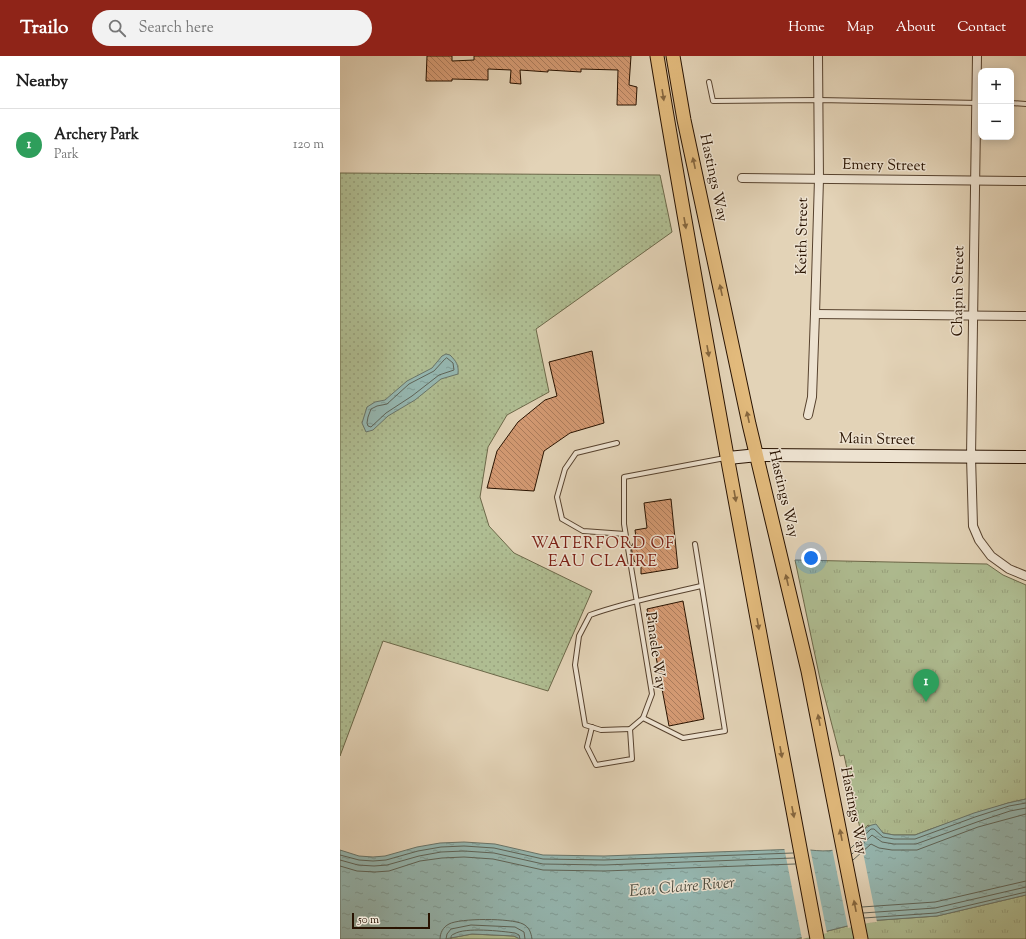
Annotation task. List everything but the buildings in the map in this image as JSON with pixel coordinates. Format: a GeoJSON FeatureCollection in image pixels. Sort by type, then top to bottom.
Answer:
{"type":"FeatureCollection","features":[{"type":"Feature","properties":{"kind":"main road"},"geometry":{"type":"LineString","coordinates":[[657,56],[673,155],[785,774],[817,939]]}},
{"type":"Feature","properties":{"kind":"main road","name":"Hastings Way"},"geometry":{"type":"LineString","coordinates":[[673,56],[686,128],[749,424],[758,455],[808,671],[861,939]]}},
{"type":"Feature","properties":{"kind":"street","name":"Keith Street"},"geometry":{"type":"LineString","coordinates":[[808,415],[812,397],[815,314],[818,179],[818,56]]}},
{"type":"Feature","properties":{"kind":"street","name":"Chapin Street"},"geometry":{"type":"LineString","coordinates":[[977,56],[978,80]]}},
{"type":"Feature","properties":{"kind":"street","name":"Chapin Street"},"geometry":{"type":"LineString","coordinates":[[979,104],[975,182],[972,316],[971,457],[973,526],[978,540],[991,556],[1009,569],[1026,576]]}},
{"type":"Feature","properties":{"kind":"street","name":"Emery Street"},"geometry":{"type":"LineString","coordinates":[[742,178],[975,182],[1026,181]]}},
{"type":"Feature","properties":{"kind":"street"},"geometry":{"type":"LineString","coordinates":[[815,314],[1026,316]]}},
{"type":"Feature","properties":{"kind":"street","name":"Main Street"},"geometry":{"type":"LineString","coordinates":[[728,458],[758,455],[1026,457]]}},
{"type":"Feature","properties":{"kind":"lane"},"geometry":{"type":"LineString","coordinates":[[709,82],[713,101],[818,100],[978,103]]}},
{"type":"Feature","properties":{"kind":"lane"},"geometry":{"type":"LineString","coordinates":[[1014,103],[1026,104]]}},
{"type":"Feature","properties":{"kind":"lane"},"geometry":{"type":"LineString","coordinates":[[617,443],[576,452],[565,469],[557,497],[562,519],[583,531],[626,534]]}},
{"type":"Feature","properties":{"kind":"lane","name":"Pinacle Way"},"geometry":{"type":"LineString","coordinates":[[630,729],[643,718],[652,694],[624,524],[624,477],[728,458]]}},
{"type":"Feature","properties":{"kind":"lane"},"geometry":{"type":"LineString","coordinates":[[643,718],[683,738],[725,731],[695,544]]}},
{"type":"Feature","properties":{"kind":"lane"},"geometry":{"type":"LineString","coordinates":[[636,602],[701,586]]}},
{"type":"Feature","properties":{"kind":"lane","name":"Pinacle Way"},"geometry":{"type":"LineString","coordinates":[[592,727],[585,725],[575,665],[579,636],[590,615],[612,606],[636,602]]}},
{"type":"Feature","properties":{"kind":"lane"},"geometry":{"type":"LineString","coordinates":[[592,727],[601,730],[630,729],[632,759],[596,765],[587,747],[592,727]]}},
{"type":"Feature","properties":{"kind":"green space"},"geometry":{"type":"Polygon","coordinates":[[[340,173],[660,175],[672,232],[536,329],[549,392],[507,415],[488,447],[480,497],[489,526],[514,553],[592,591],[548,691],[383,641],[340,756],[340,173]]]}},
{"type":"Feature","properties":{"kind":"green space"},"geometry":{"type":"Polygon","coordinates":[[[795,560],[987,564],[1003,575],[1026,585],[1026,799],[1008,803],[915,835],[894,835],[883,833],[868,825],[861,833],[844,755],[840,756],[820,679],[795,560]]]}},
{"type":"Feature","properties":{"kind":"green space"},"geometry":{"type":"Polygon","coordinates":[[[1026,895],[1026,939],[796,939],[867,921],[937,916],[1026,895]]]}},
{"type":"Feature","properties":{"kind":"green space"},"geometry":{"type":"Polygon","coordinates":[[[472,934],[514,936],[520,939],[445,939],[472,934]]]}},
{"type":"Feature","properties":{"kind":"water"},"geometry":{"type":"Polygon","coordinates":[[[446,354],[450,355],[455,361],[458,368],[458,374],[441,379],[415,400],[388,416],[373,430],[366,432],[362,423],[367,407],[375,402],[385,400],[407,381],[432,368],[442,356],[446,354]]]}},
{"type":"Feature","properties":{"kind":"water","name":"Eau Claire River"},"geometry":{"type":"Polygon","coordinates":[[[1026,799],[1026,895],[937,916],[867,921],[796,939],[520,939],[514,936],[472,934],[445,939],[340,939],[340,850],[359,856],[373,857],[385,856],[417,847],[440,843],[464,842],[495,844],[543,855],[604,856],[799,849],[829,851],[846,846],[863,830],[871,825],[876,824],[883,833],[894,835],[915,835],[974,813],[1026,799]]]}},
{"type":"Feature","properties":{"kind":"pier"},"geometry":{"type":"Polygon","coordinates":[[[859,832],[877,922],[848,928],[832,848],[845,845],[859,832]]]}},
{"type":"Feature","properties":{"kind":"pier"},"geometry":{"type":"Polygon","coordinates":[[[784,847],[810,848],[827,933],[802,939],[784,847]]]}},
{"type":"Feature","properties":{"kind":"place","name":"Archery Park"},"geometry":{"type":"Point","coordinates":[926,702]}},
{"type":"Feature","properties":{"kind":"district","name":"WATERFORD OF EAU CLAIRE"},"geometry":{"type":"Point","coordinates":[603,553]}}]}
